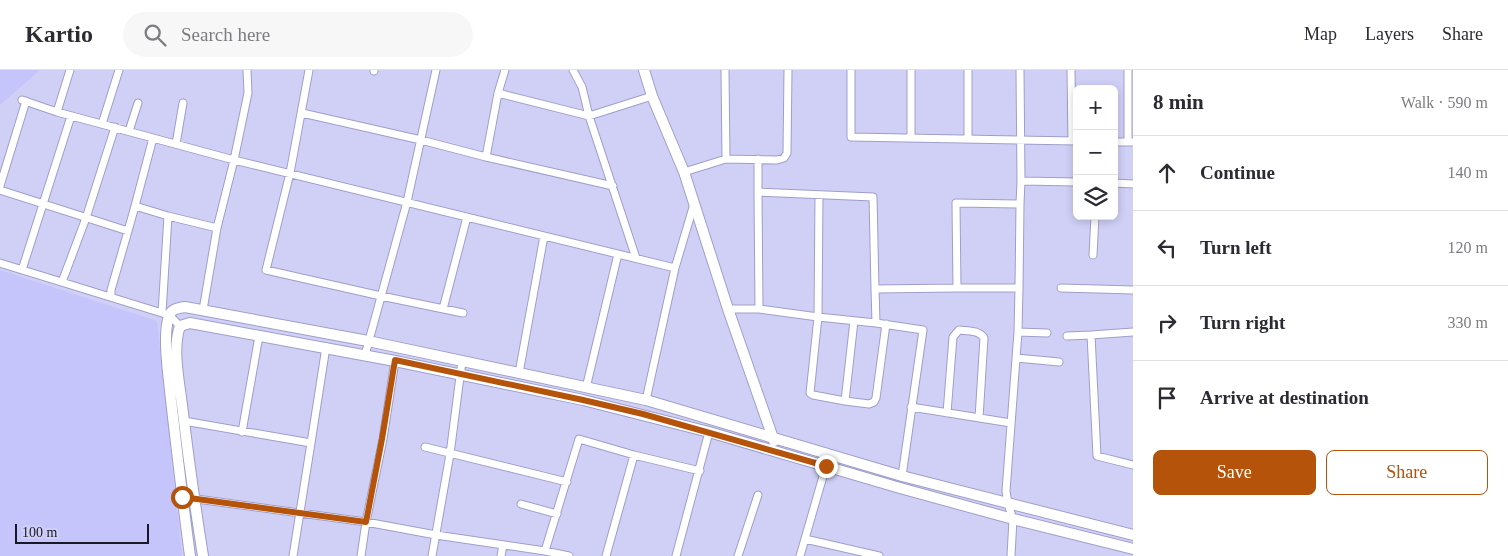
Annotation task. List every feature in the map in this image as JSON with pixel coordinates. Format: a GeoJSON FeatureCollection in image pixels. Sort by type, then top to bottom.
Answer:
{"type":"FeatureCollection","features":[{"type":"Feature","properties":{"kind":"street"},"geometry":{"type":"LineString","coordinates":[[57,112],[70,70]]}},
{"type":"Feature","properties":{"kind":"street"},"geometry":{"type":"LineString","coordinates":[[102,124],[120,70]]}},
{"type":"Feature","properties":{"kind":"street"},"geometry":{"type":"LineString","coordinates":[[202,310],[217,228],[248,94],[247,70]]}},
{"type":"Feature","properties":{"kind":"street"},"geometry":{"type":"LineString","coordinates":[[309,70],[290,174],[266,270],[464,313]]}},
{"type":"Feature","properties":{"kind":"street"},"geometry":{"type":"LineString","coordinates":[[365,355],[407,202],[436,70]]}},
{"type":"Feature","properties":{"kind":"street"},"geometry":{"type":"LineString","coordinates":[[486,157],[498,93],[505,70]]}},
{"type":"Feature","properties":{"kind":"street"},"geometry":{"type":"LineString","coordinates":[[573,70],[582,87],[636,258]]}},
{"type":"Feature","properties":{"kind":"street"},"geometry":{"type":"LineString","coordinates":[[644,70],[652,96],[684,172],[728,309],[778,451]]}},
{"type":"Feature","properties":{"kind":"street"},"geometry":{"type":"LineString","coordinates":[[725,70],[726,159]]}},
{"type":"Feature","properties":{"kind":"street"},"geometry":{"type":"LineString","coordinates":[[684,172],[726,159],[777,160],[784,158],[787,153],[788,70]]}},
{"type":"Feature","properties":{"kind":"street"},"geometry":{"type":"LineString","coordinates":[[851,70],[851,137],[1073,141]]}},
{"type":"Feature","properties":{"kind":"street"},"geometry":{"type":"LineString","coordinates":[[911,70],[912,138]]}},
{"type":"Feature","properties":{"kind":"street"},"geometry":{"type":"LineString","coordinates":[[968,70],[968,139]]}},
{"type":"Feature","properties":{"kind":"street"},"geometry":{"type":"LineString","coordinates":[[1011,556],[1013,519],[1006,491],[1020,288],[1020,70]]}},
{"type":"Feature","properties":{"kind":"street"},"geometry":{"type":"LineString","coordinates":[[1071,70],[1074,130]]}},
{"type":"Feature","properties":{"kind":"street"},"geometry":{"type":"LineString","coordinates":[[1128,70],[1130,142]]}},
{"type":"Feature","properties":{"kind":"street"},"geometry":{"type":"LineString","coordinates":[[498,93],[590,116],[652,96]]}},
{"type":"Feature","properties":{"kind":"street"},"geometry":{"type":"LineString","coordinates":[[0,186],[24,101],[71,116],[234,160],[675,268]]}},
{"type":"Feature","properties":{"kind":"street"},"geometry":{"type":"LineString","coordinates":[[129,131],[138,103]]}},
{"type":"Feature","properties":{"kind":"street"},"geometry":{"type":"LineString","coordinates":[[176,144],[183,103]]}},
{"type":"Feature","properties":{"kind":"street"},"geometry":{"type":"LineString","coordinates":[[302,113],[614,186]]}},
{"type":"Feature","properties":{"kind":"street"},"geometry":{"type":"LineString","coordinates":[[22,270],[71,116]]}},
{"type":"Feature","properties":{"kind":"street"},"geometry":{"type":"LineString","coordinates":[[62,282],[86,218],[114,127]]}},
{"type":"Feature","properties":{"kind":"street"},"geometry":{"type":"LineString","coordinates":[[111,297],[111,290],[153,138]]}},
{"type":"Feature","properties":{"kind":"street"},"geometry":{"type":"LineString","coordinates":[[758,159],[758,309]]}},
{"type":"Feature","properties":{"kind":"street"},"geometry":{"type":"LineString","coordinates":[[1021,181],[1073,182]]}},
{"type":"Feature","properties":{"kind":"street"},"geometry":{"type":"LineString","coordinates":[[1118,183],[1133,184]]}},
{"type":"Feature","properties":{"kind":"street"},"geometry":{"type":"LineString","coordinates":[[0,190],[128,231]]}},
{"type":"Feature","properties":{"kind":"street"},"geometry":{"type":"LineString","coordinates":[[758,192],[873,197],[876,323]]}},
{"type":"Feature","properties":{"kind":"street"},"geometry":{"type":"LineString","coordinates":[[819,195],[818,317],[810,393],[845,401],[869,404],[874,402],[886,324]]}},
{"type":"Feature","properties":{"kind":"street"},"geometry":{"type":"LineString","coordinates":[[957,288],[956,203],[1020,204]]}},
{"type":"Feature","properties":{"kind":"street"},"geometry":{"type":"LineString","coordinates":[[646,400],[675,268],[694,204]]}},
{"type":"Feature","properties":{"kind":"street"},"geometry":{"type":"LineString","coordinates":[[135,206],[217,228]]}},
{"type":"Feature","properties":{"kind":"street"},"geometry":{"type":"LineString","coordinates":[[168,216],[166,338],[190,556]]}},
{"type":"Feature","properties":{"kind":"street"},"geometry":{"type":"LineString","coordinates":[[443,309],[466,217]]}},
{"type":"Feature","properties":{"kind":"street"},"geometry":{"type":"LineString","coordinates":[[1093,255],[1095,220]]}},
{"type":"Feature","properties":{"kind":"street"},"geometry":{"type":"LineString","coordinates":[[519,373],[544,236]]}},
{"type":"Feature","properties":{"kind":"street"},"geometry":{"type":"LineString","coordinates":[[586,388],[618,254]]}},
{"type":"Feature","properties":{"kind":"street"},"geometry":{"type":"LineString","coordinates":[[0,263],[166,314],[180,326]]}},
{"type":"Feature","properties":{"kind":"street"},"geometry":{"type":"LineString","coordinates":[[876,289],[1020,288]]}},
{"type":"Feature","properties":{"kind":"street"},"geometry":{"type":"LineString","coordinates":[[1061,288],[1133,290]]}},
{"type":"Feature","properties":{"kind":"street"},"geometry":{"type":"LineString","coordinates":[[166,314],[175,309],[185,307],[202,310],[368,341],[646,400],[902,476],[1133,535]]}},
{"type":"Feature","properties":{"kind":"street"},"geometry":{"type":"LineString","coordinates":[[728,309],[758,309],[923,330],[910,407],[902,476]]}},
{"type":"Feature","properties":{"kind":"street"},"geometry":{"type":"LineString","coordinates":[[845,401],[854,321]]}},
{"type":"Feature","properties":{"kind":"street"},"geometry":{"type":"LineString","coordinates":[[180,326],[190,323],[326,347],[583,400],[778,451],[1131,551]]}},
{"type":"Feature","properties":{"kind":"street"},"geometry":{"type":"LineString","coordinates":[[180,326],[176,341],[184,421],[203,556]]}},
{"type":"Feature","properties":{"kind":"street"},"geometry":{"type":"LineString","coordinates":[[947,413],[953,337],[959,330],[977,332],[982,334],[984,338],[979,418]]}},
{"type":"Feature","properties":{"kind":"street"},"geometry":{"type":"LineString","coordinates":[[1018,332],[1047,333]]}},
{"type":"Feature","properties":{"kind":"street"},"geometry":{"type":"LineString","coordinates":[[1067,336],[1133,332]]}},
{"type":"Feature","properties":{"kind":"street"},"geometry":{"type":"LineString","coordinates":[[1091,335],[1097,456],[1133,465]]}},
{"type":"Feature","properties":{"kind":"street"},"geometry":{"type":"LineString","coordinates":[[242,432],[259,336]]}},
{"type":"Feature","properties":{"kind":"street"},"geometry":{"type":"LineString","coordinates":[[293,556],[302,513],[326,347]]}},
{"type":"Feature","properties":{"kind":"street"},"geometry":{"type":"LineString","coordinates":[[1016,358],[1059,362]]}},
{"type":"Feature","properties":{"kind":"street"},"geometry":{"type":"LineString","coordinates":[[361,556],[395,360]]}},
{"type":"Feature","properties":{"kind":"street"},"geometry":{"type":"LineString","coordinates":[[432,556],[450,454],[462,361]]}},
{"type":"Feature","properties":{"kind":"street"},"geometry":{"type":"LineString","coordinates":[[910,407],[1011,423]]}},
{"type":"Feature","properties":{"kind":"street"},"geometry":{"type":"LineString","coordinates":[[184,421],[312,443]]}},
{"type":"Feature","properties":{"kind":"street"},"geometry":{"type":"LineString","coordinates":[[676,556],[709,432]]}},
{"type":"Feature","properties":{"kind":"street"},"geometry":{"type":"LineString","coordinates":[[545,551],[579,439],[634,456],[700,471]]}},
{"type":"Feature","properties":{"kind":"street"},"geometry":{"type":"LineString","coordinates":[[424,447],[567,482]]}},
{"type":"Feature","properties":{"kind":"street"},"geometry":{"type":"LineString","coordinates":[[606,556],[634,456]]}},
{"type":"Feature","properties":{"kind":"street"},"geometry":{"type":"LineString","coordinates":[[800,556],[826,466]]}},
{"type":"Feature","properties":{"kind":"street"},"geometry":{"type":"LineString","coordinates":[[738,556],[758,495]]}},
{"type":"Feature","properties":{"kind":"street"},"geometry":{"type":"LineString","coordinates":[[182,497],[366,522],[569,556]]}},
{"type":"Feature","properties":{"kind":"street"},"geometry":{"type":"LineString","coordinates":[[521,504],[557,514]]}},
{"type":"Feature","properties":{"kind":"street"},"geometry":{"type":"LineString","coordinates":[[805,539],[879,556]]}},
{"type":"Feature","properties":{"kind":"street"},"geometry":{"type":"LineString","coordinates":[[501,556],[503,545]]}},
{"type":"Feature","properties":{"kind":"shaded area"},"geometry":{"type":"Polygon","coordinates":[[[0,70],[40,70],[0,105],[0,70]]]}},
{"type":"Feature","properties":{"kind":"shaded area"},"geometry":{"type":"Polygon","coordinates":[[[0,270],[157,321],[182,556],[0,556],[0,270]]]}},
{"type":"Feature","properties":{"kind":"route"},"geometry":{"type":"LineString","coordinates":[[182,497],[366,522],[395,360],[643,414],[826,466]]}}]}
